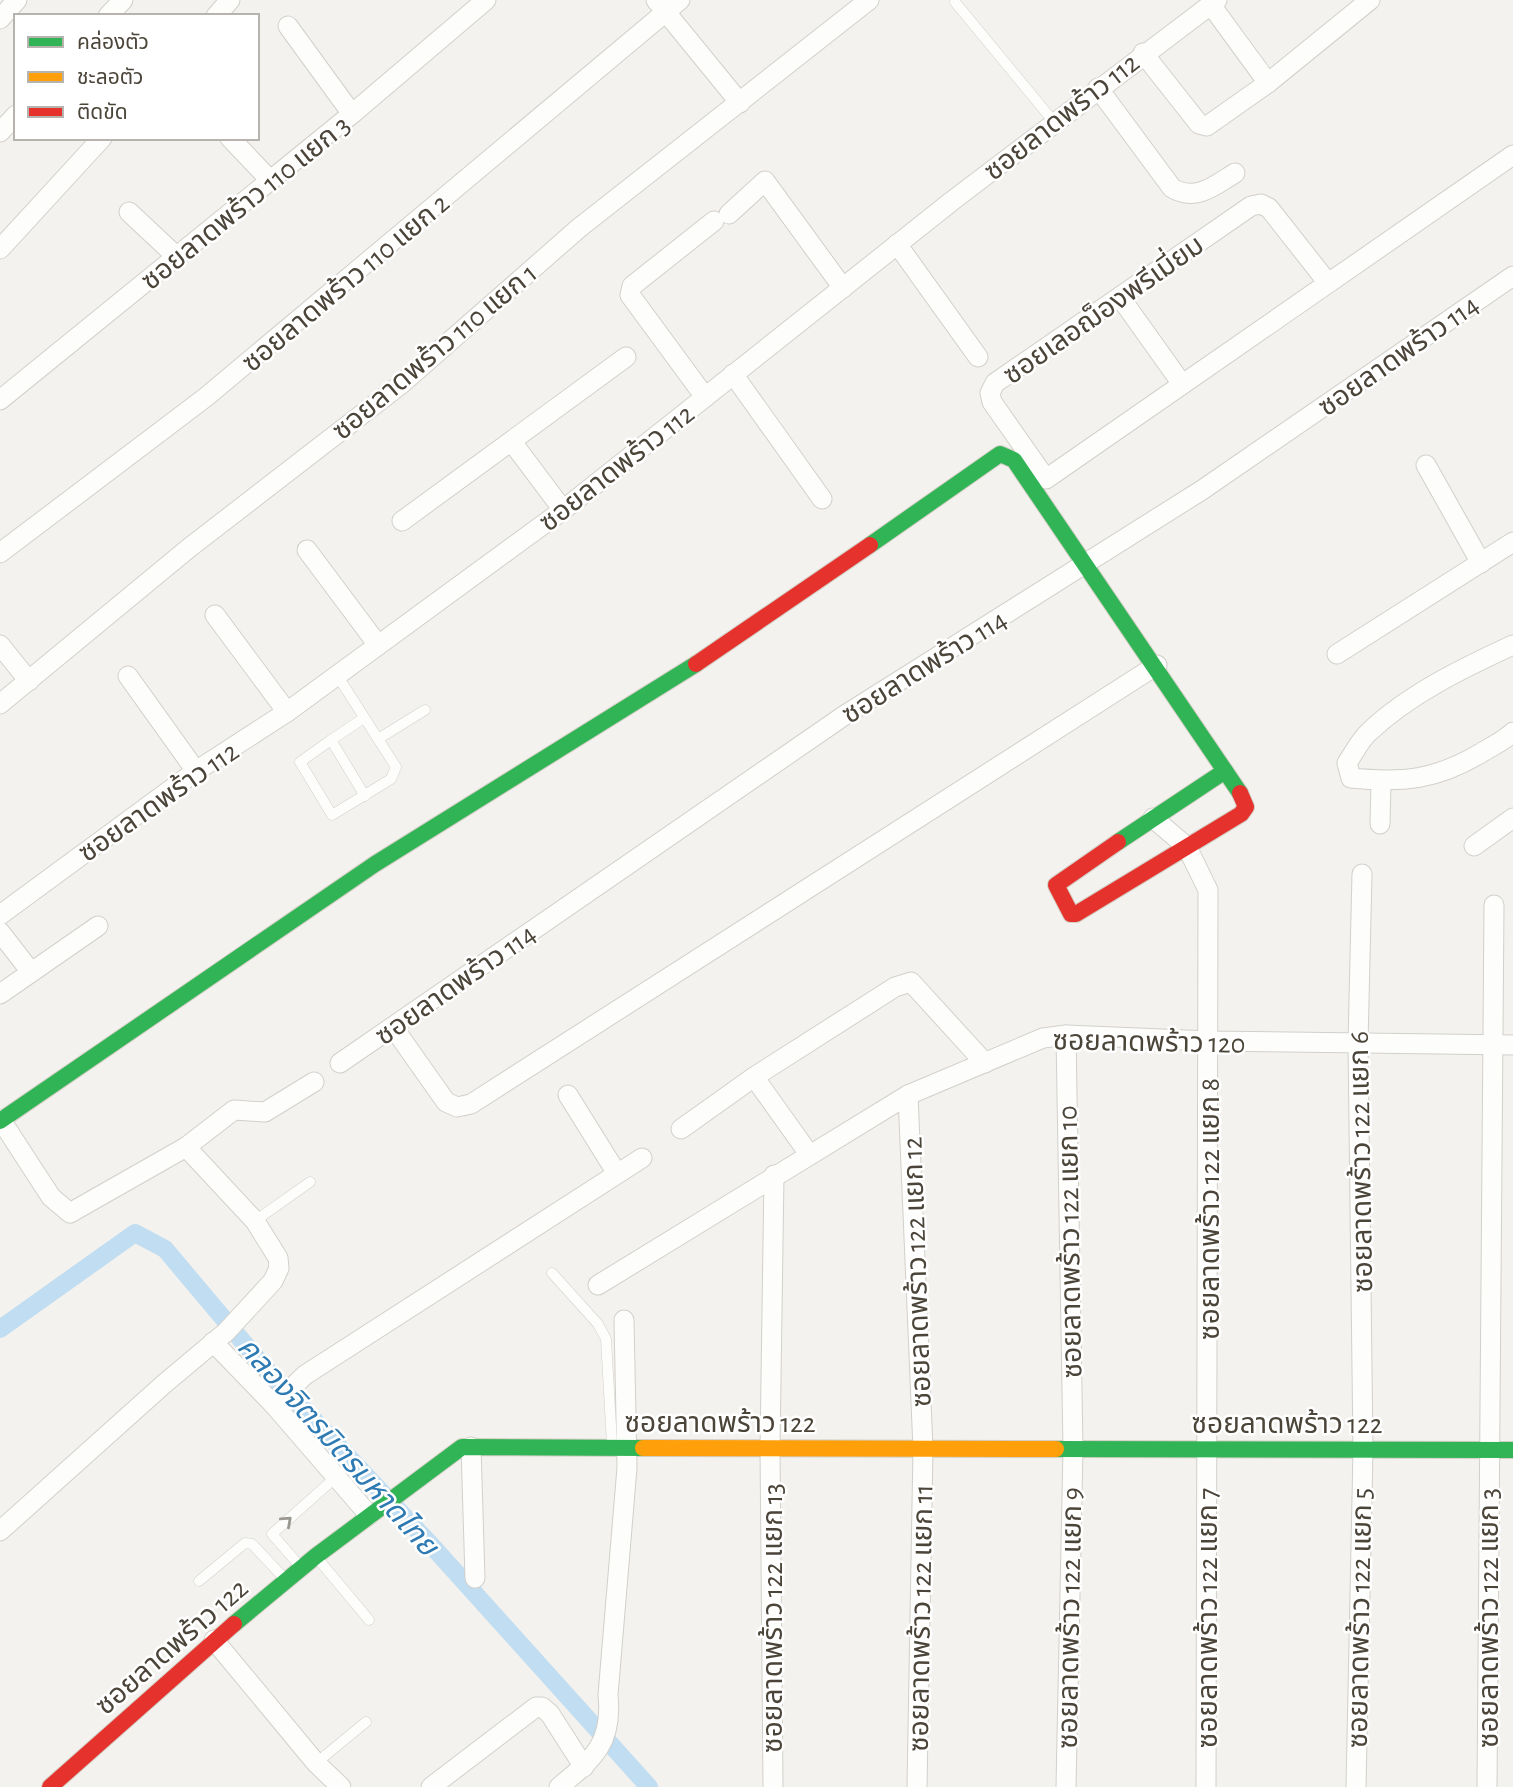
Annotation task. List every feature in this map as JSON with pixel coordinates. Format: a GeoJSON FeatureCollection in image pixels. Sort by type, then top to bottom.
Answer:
{"type":"FeatureCollection","features":[{"type":"Feature","properties":{"kind":"street"},"geometry":{"type":"LineString","coordinates":[[0,19],[17,0]]}},
{"type":"Feature","properties":{"kind":"street"},"geometry":{"type":"LineString","coordinates":[[110,14],[123,0]]}},
{"type":"Feature","properties":{"kind":"street"},"geometry":{"type":"LineString","coordinates":[[218,14],[230,0]]}},
{"type":"Feature","properties":{"kind":"street","name":"ซอยลาดพร้าว 110 แยก 1"},"geometry":{"type":"LineString","coordinates":[[0,704],[188,548],[400,385],[579,228],[869,0]]}},
{"type":"Feature","properties":{"kind":"street"},"geometry":{"type":"LineString","coordinates":[[1143,53],[1199,124],[1206,126],[1214,124],[1268,83],[1370,0]]}},
{"type":"Feature","properties":{"kind":"street"},"geometry":{"type":"LineString","coordinates":[[1214,3],[1268,83]]}},
{"type":"Feature","properties":{"kind":"street","name":"ซอยลาดพร้าว 112"},"geometry":{"type":"LineString","coordinates":[[0,915],[196,771],[287,712],[563,510],[897,244],[1143,53],[1214,3]]}},
{"type":"Feature","properties":{"kind":"street","name":"ซอยลาดพร้าว 110 แยก 3"},"geometry":{"type":"LineString","coordinates":[[0,400],[352,114],[474,4]]}},
{"type":"Feature","properties":{"kind":"street"},"geometry":{"type":"LineString","coordinates":[[668,4],[740,103]]}},
{"type":"Feature","properties":{"kind":"street","name":"ซอยลาดพร้าว 110 แยก 2"},"geometry":{"type":"LineString","coordinates":[[0,553],[206,397],[668,4]]}},
{"type":"Feature","properties":{"kind":"street"},"geometry":{"type":"LineString","coordinates":[[288,26],[352,114]]}},
{"type":"Feature","properties":{"kind":"street"},"geometry":{"type":"LineString","coordinates":[[1098,88],[1172,188],[1184,195],[1204,192],[1235,173]]}},
{"type":"Feature","properties":{"kind":"street"},"geometry":{"type":"LineString","coordinates":[[0,132],[14,117]]}},
{"type":"Feature","properties":{"kind":"street"},"geometry":{"type":"LineString","coordinates":[[0,249],[100,140]]}},
{"type":"Feature","properties":{"kind":"street"},"geometry":{"type":"LineString","coordinates":[[232,140],[269,179]]}},
{"type":"Feature","properties":{"kind":"street"},"geometry":{"type":"LineString","coordinates":[[1040,484],[1513,155]]}},
{"type":"Feature","properties":{"kind":"street"},"geometry":{"type":"LineString","coordinates":[[705,397],[630,295],[632,286],[765,181],[843,288]]}},
{"type":"Feature","properties":{"kind":"street","name":"ซอยเลอฌ็องพรีเมี่ยม"},"geometry":{"type":"LineString","coordinates":[[1040,484],[993,403],[991,388],[1120,297],[1255,204],[1269,208],[1328,283]]}},
{"type":"Feature","properties":{"kind":"street"},"geometry":{"type":"LineString","coordinates":[[129,212],[177,257]]}},
{"type":"Feature","properties":{"kind":"street"},"geometry":{"type":"LineString","coordinates":[[897,244],[978,358]]}},
{"type":"Feature","properties":{"kind":"street","name":"ซอยลาดพร้าว 114"},"geometry":{"type":"LineString","coordinates":[[340,1063],[845,715],[1202,490],[1513,276]]}},
{"type":"Feature","properties":{"kind":"street"},"geometry":{"type":"LineString","coordinates":[[1120,297],[1182,384]]}},
{"type":"Feature","properties":{"kind":"street"},"geometry":{"type":"LineString","coordinates":[[402,521],[626,357]]}},
{"type":"Feature","properties":{"kind":"street"},"geometry":{"type":"LineString","coordinates":[[733,374],[822,499]]}},
{"type":"Feature","properties":{"kind":"street"},"geometry":{"type":"LineString","coordinates":[[512,442],[563,510]]}},
{"type":"Feature","properties":{"kind":"street"},"geometry":{"type":"LineString","coordinates":[[314,1082],[265,1112],[234,1110],[186,1147],[70,1213],[51,1197],[1,1120],[70,1076],[375,864],[736,639],[1000,454],[1009,455],[1040,484],[1087,564],[1157,665],[1225,771],[1246,807],[1241,814],[1076,914],[1071,914],[1056,885],[1057,882],[1225,771]]}},
{"type":"Feature","properties":{"kind":"street"},"geometry":{"type":"LineString","coordinates":[[1426,465],[1481,562]]}},
{"type":"Feature","properties":{"kind":"street"},"geometry":{"type":"LineString","coordinates":[[1337,654],[1513,542]]}},
{"type":"Feature","properties":{"kind":"street"},"geometry":{"type":"LineString","coordinates":[[307,550],[377,645]]}},
{"type":"Feature","properties":{"kind":"street"},"geometry":{"type":"LineString","coordinates":[[215,615],[287,712]]}},
{"type":"Feature","properties":{"kind":"street"},"geometry":{"type":"LineString","coordinates":[[0,645],[29,681]]}},
{"type":"Feature","properties":{"kind":"street"},"geometry":{"type":"LineString","coordinates":[[1513,645],[1458,671],[1367,733],[1347,763],[1351,778],[1381,781],[1420,779],[1445,773],[1513,732]]}},
{"type":"Feature","properties":{"kind":"street"},"geometry":{"type":"LineString","coordinates":[[393,1027],[446,1102],[457,1107],[471,1104],[1157,665]]}},
{"type":"Feature","properties":{"kind":"street"},"geometry":{"type":"LineString","coordinates":[[128,676],[196,771]]}},
{"type":"Feature","properties":{"kind":"street"},"geometry":{"type":"LineString","coordinates":[[1380,824],[1381,781]]}},
{"type":"Feature","properties":{"kind":"street"},"geometry":{"type":"LineString","coordinates":[[1153,818],[1187,847]]}},
{"type":"Feature","properties":{"kind":"street"},"geometry":{"type":"LineString","coordinates":[[1474,846],[1513,818]]}},
{"type":"Feature","properties":{"kind":"street","name":"ซอยลาดพร้าว 122 แยก 8"},"geometry":{"type":"LineString","coordinates":[[1187,847],[1208,890],[1210,1041],[1207,1449]]}},
{"type":"Feature","properties":{"kind":"street","name":"ซอยลาดพร้าว 122 แยก 6"},"geometry":{"type":"LineString","coordinates":[[1362,874],[1358,1043],[1363,1450]]}},
{"type":"Feature","properties":{"kind":"street","name":"ซอยลาดพร้าว 122 แยก 3"},"geometry":{"type":"LineString","coordinates":[[1487,1787],[1494,905]]}},
{"type":"Feature","properties":{"kind":"street"},"geometry":{"type":"LineString","coordinates":[[0,994],[98,926]]}},
{"type":"Feature","properties":{"kind":"street"},"geometry":{"type":"LineString","coordinates":[[0,932],[31,972]]}},
{"type":"Feature","properties":{"kind":"street"},"geometry":{"type":"LineString","coordinates":[[681,1129],[754,1077],[895,987],[911,982],[985,1063]]}},
{"type":"Feature","properties":{"kind":"street","name":"ซอยลาดพร้าว 120"},"geometry":{"type":"LineString","coordinates":[[598,1285],[908,1095],[1043,1038],[1066,1035],[1210,1041],[1513,1045]]}},
{"type":"Feature","properties":{"kind":"street","name":"ซอยลาดพร้าว 122 แยก 10"},"geometry":{"type":"LineString","coordinates":[[1066,1035],[1073,1449]]}},
{"type":"Feature","properties":{"kind":"street"},"geometry":{"type":"LineString","coordinates":[[754,1077],[809,1154]]}},
{"type":"Feature","properties":{"kind":"street"},"geometry":{"type":"LineString","coordinates":[[568,1095],[616,1172]]}},
{"type":"Feature","properties":{"kind":"street","name":"ซอยลาดพร้าว 122 แยก 12"},"geometry":{"type":"LineString","coordinates":[[908,1095],[923,1448]]}},
{"type":"Feature","properties":{"kind":"street"},"geometry":{"type":"LineString","coordinates":[[0,1531],[250,1309],[273,1281],[279,1268],[278,1258],[255,1221],[186,1147]]}},
{"type":"Feature","properties":{"kind":"street"},"geometry":{"type":"LineString","coordinates":[[278,1402],[305,1375],[616,1172],[642,1158]]}},
{"type":"Feature","properties":{"kind":"street","name":"ซอยลาดพร้าว 122 แยก 13"},"geometry":{"type":"LineString","coordinates":[[773,1787],[771,1448],[774,1175]]}},
{"type":"Feature","properties":{"kind":"street"},"geometry":{"type":"LineString","coordinates":[[559,1787],[584,1767],[603,1744],[610,1716],[608,1695],[624,1321]]}},
{"type":"Feature","properties":{"kind":"street"},"geometry":{"type":"LineString","coordinates":[[219,1337],[278,1402],[336,1477],[377,1509]]}},
{"type":"Feature","properties":{"kind":"street","name":"ซอยลาดพร้าว 122"},"geometry":{"type":"LineString","coordinates":[[55,1785],[214,1640],[316,1556],[461,1447],[1513,1450]]}},
{"type":"Feature","properties":{"kind":"street"},"geometry":{"type":"LineString","coordinates":[[471,1447],[475,1578]]}},
{"type":"Feature","properties":{"kind":"street","name":"ซอยลาดพร้าว 122 แยก 11"},"geometry":{"type":"LineString","coordinates":[[917,1787],[923,1448]]}},
{"type":"Feature","properties":{"kind":"street","name":"ซอยลาดพร้าว 122 แยก 9"},"geometry":{"type":"LineString","coordinates":[[1066,1787],[1073,1449]]}},
{"type":"Feature","properties":{"kind":"street","name":"ซอยลาดพร้าว 122 แยก 7"},"geometry":{"type":"LineString","coordinates":[[1206,1787],[1207,1449]]}},
{"type":"Feature","properties":{"kind":"street","name":"ซอยลาดพร้าว 122 แยก 5"},"geometry":{"type":"LineString","coordinates":[[1356,1787],[1363,1450]]}},
{"type":"Feature","properties":{"kind":"street"},"geometry":{"type":"LineString","coordinates":[[214,1640],[316,1763],[341,1787]]}},
{"type":"Feature","properties":{"kind":"street"},"geometry":{"type":"LineString","coordinates":[[431,1787],[536,1707],[542,1707],[550,1714],[584,1767]]}},
{"type":"Feature","properties":{"kind":"lane"},"geometry":{"type":"LineString","coordinates":[[955,2],[1054,122]]}},
{"type":"Feature","properties":{"kind":"lane"},"geometry":{"type":"LineString","coordinates":[[337,675],[396,767],[396,774],[332,815],[327,812],[299,762],[364,718]]}},
{"type":"Feature","properties":{"kind":"lane"},"geometry":{"type":"LineString","coordinates":[[378,739],[425,710]]}},
{"type":"Feature","properties":{"kind":"lane"},"geometry":{"type":"LineString","coordinates":[[331,740],[365,796]]}},
{"type":"Feature","properties":{"kind":"lane"},"geometry":{"type":"LineString","coordinates":[[255,1221],[310,1182]]}},
{"type":"Feature","properties":{"kind":"lane"},"geometry":{"type":"LineString","coordinates":[[552,1273],[598,1324],[606,1339],[620,1448]]}},
{"type":"Feature","properties":{"kind":"lane"},"geometry":{"type":"LineString","coordinates":[[302,1568],[272,1534],[336,1477]]}},
{"type":"Feature","properties":{"kind":"lane"},"geometry":{"type":"LineString","coordinates":[[199,1581],[245,1543],[251,1544],[286,1581]]}},
{"type":"Feature","properties":{"kind":"lane"},"geometry":{"type":"LineString","coordinates":[[316,1556],[369,1620]]}},
{"type":"Feature","properties":{"kind":"lane"},"geometry":{"type":"LineString","coordinates":[[316,1763],[366,1723]]}},
{"type":"Feature","properties":{"kind":"waterway","name":"คลองจิตรมิตรมหาดไทย"},"geometry":{"type":"LineString","coordinates":[[0,1329],[135,1233],[165,1249],[265,1368],[432,1546],[649,1787]]}},
{"type":"Feature","properties":{"kind":"traffic: fast"},"geometry":{"type":"LineString","coordinates":[[870,545],[1000,454],[1014,460],[1240,793]]}},
{"type":"Feature","properties":{"kind":"traffic: fast"},"geometry":{"type":"LineString","coordinates":[[0,1121],[375,864],[696,664]]}},
{"type":"Feature","properties":{"kind":"traffic: fast"},"geometry":{"type":"LineString","coordinates":[[1118,842],[1225,771]]}},
{"type":"Feature","properties":{"kind":"traffic: fast"},"geometry":{"type":"LineString","coordinates":[[234,1624],[316,1556],[462,1447],[643,1448]]}},
{"type":"Feature","properties":{"kind":"traffic: fast"},"geometry":{"type":"LineString","coordinates":[[1056,1449],[1513,1450]]}},
{"type":"Feature","properties":{"kind":"traffic: slow"},"geometry":{"type":"LineString","coordinates":[[643,1448],[1056,1449]]}},
{"type":"Feature","properties":{"kind":"traffic: jam"},"geometry":{"type":"LineString","coordinates":[[696,664],[870,545]]}},
{"type":"Feature","properties":{"kind":"traffic: jam"},"geometry":{"type":"LineString","coordinates":[[1118,842],[1056,885],[1071,914],[1076,914],[1241,814],[1246,807],[1240,793]]}},
{"type":"Feature","properties":{"kind":"traffic: jam"},"geometry":{"type":"LineString","coordinates":[[50,1787],[234,1624]]}}]}
